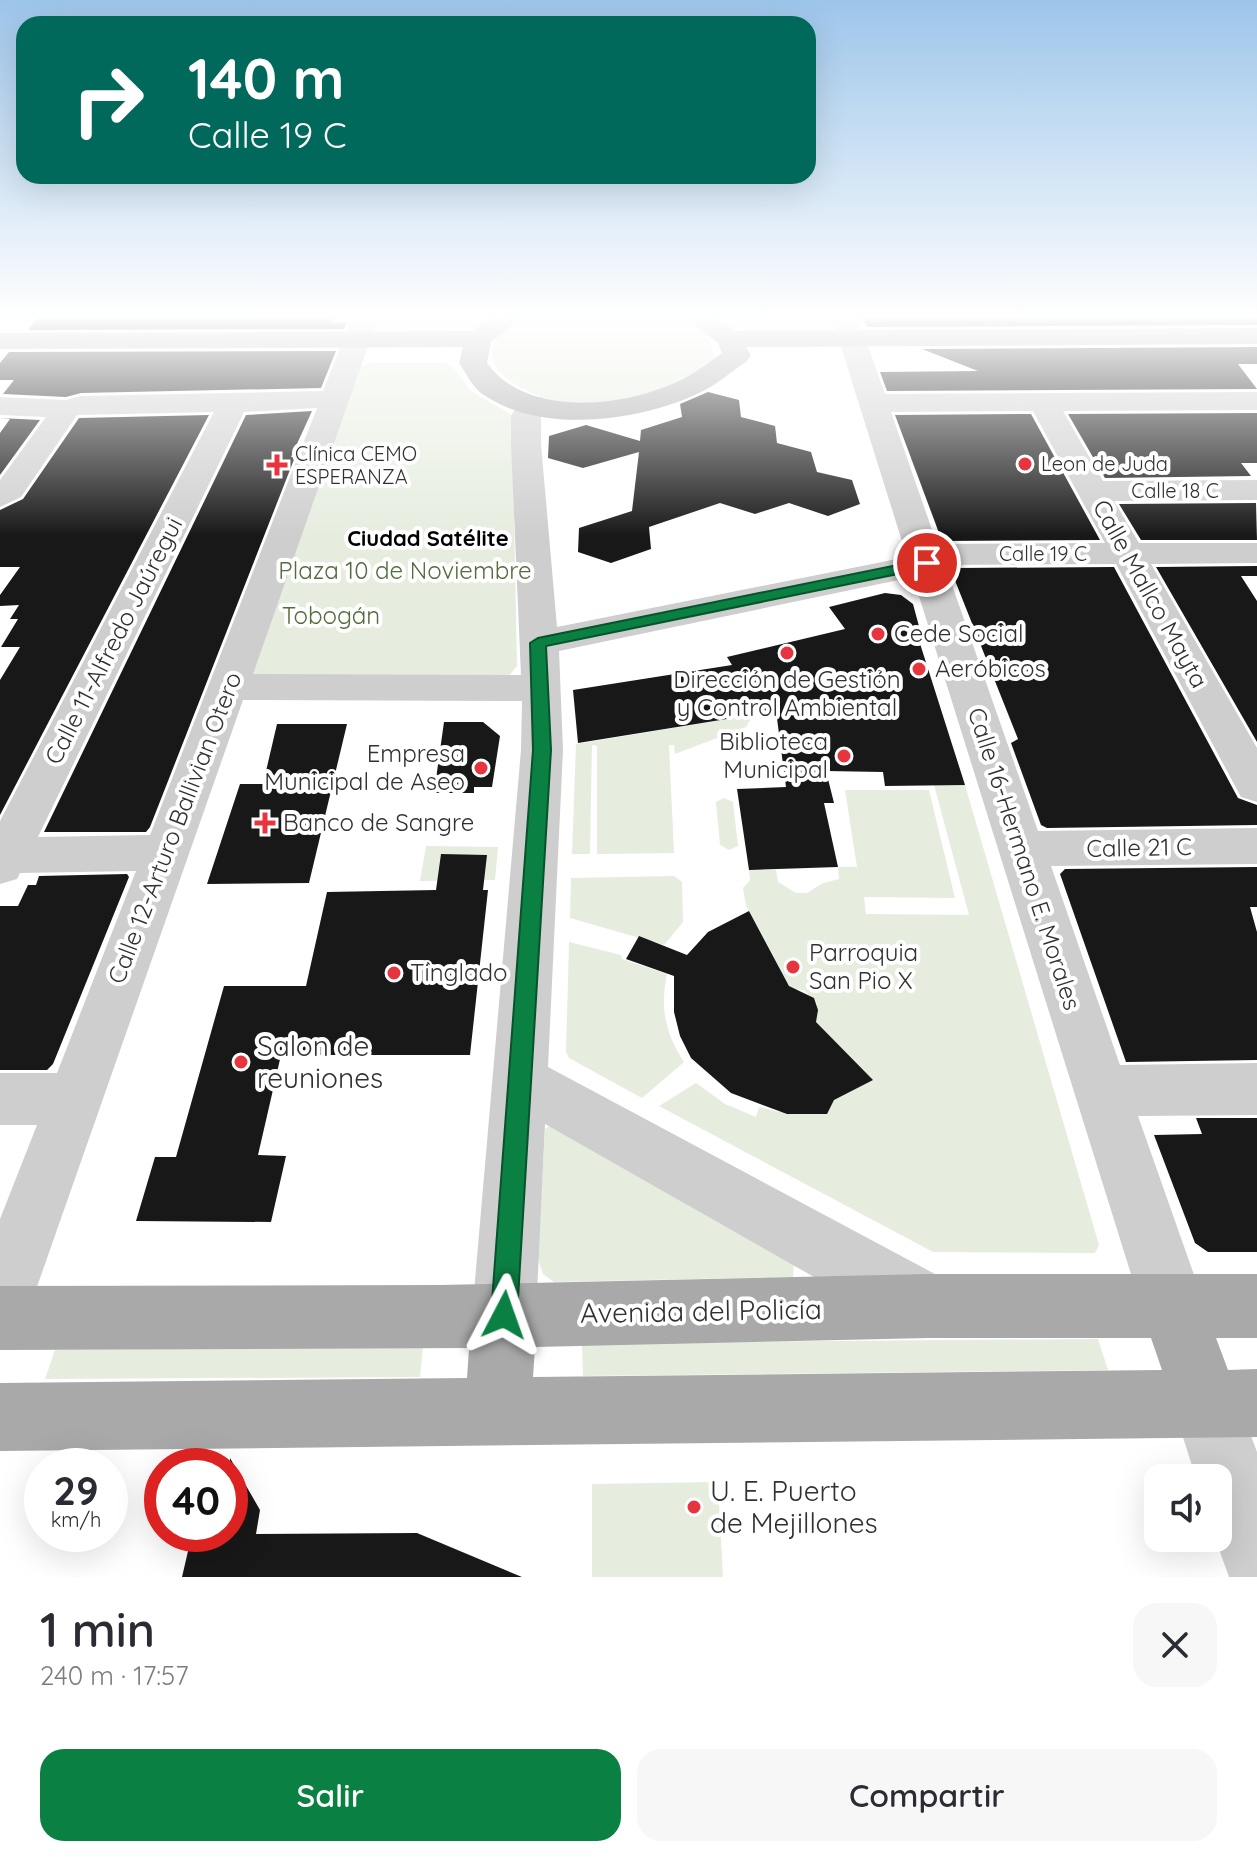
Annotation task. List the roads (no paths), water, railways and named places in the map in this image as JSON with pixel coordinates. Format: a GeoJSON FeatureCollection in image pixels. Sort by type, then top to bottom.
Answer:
{"type":"FeatureCollection","features":[{"type":"Feature","properties":{"kind":"main road"},"geometry":{"type":"LineString","coordinates":[[497,389],[532,403],[593,411],[644,403],[682,389]]}},
{"type":"Feature","properties":{"kind":"main road","name":"Avenida del Policía"},"geometry":{"type":"LineString","coordinates":[[0,1318],[504,1315],[928,1306],[1257,1306]]}},
{"type":"Feature","properties":{"kind":"main road"},"geometry":{"type":"LineString","coordinates":[[1173,1306],[1231,1403]]}},
{"type":"Feature","properties":{"kind":"main road"},"geometry":{"type":"LineString","coordinates":[[498,1411],[504,1315]]}},
{"type":"Feature","properties":{"kind":"main road"},"geometry":{"type":"LineString","coordinates":[[0,1417],[1231,1403]]}},
{"type":"Feature","properties":{"kind":"street","name":"Calle 12-Arturo Ballivian Otero"},"geometry":{"type":"LineString","coordinates":[[0,1301],[339,389]]}},
{"type":"Feature","properties":{"kind":"street","name":"Calle 16-Hermano E. Morales"},"geometry":{"type":"LineString","coordinates":[[867,389],[1173,1306]]}},
{"type":"Feature","properties":{"kind":"street"},"geometry":{"type":"LineString","coordinates":[[872,403],[1257,401]]}},
{"type":"Feature","properties":{"kind":"street"},"geometry":{"type":"LineString","coordinates":[[0,406],[230,410],[279,403],[287,406],[320,402]]}},
{"type":"Feature","properties":{"kind":"street","name":"Calle Mallco Mayta"},"geometry":{"type":"LineString","coordinates":[[1043,402],[1257,786]]}},
{"type":"Feature","properties":{"kind":"street"},"geometry":{"type":"LineString","coordinates":[[504,1315],[542,750],[526,444],[526,416],[532,403]]}},
{"type":"Feature","properties":{"kind":"street"},"geometry":{"type":"LineString","coordinates":[[0,497],[9,490],[68,405]]}},
{"type":"Feature","properties":{"kind":"street","name":"Calle 11-Alfredo Jaúregui"},"geometry":{"type":"LineString","coordinates":[[2,858],[230,410]]}},
{"type":"Feature","properties":{"kind":"street","name":"Calle 18 C"},"geometry":{"type":"LineString","coordinates":[[1093,491],[1257,490]]}},
{"type":"Feature","properties":{"kind":"street","name":"Calle 19 C"},"geometry":{"type":"LineString","coordinates":[[227,687],[540,666],[926,559],[1257,553]]}},
{"type":"Feature","properties":{"kind":"street","name":"Calle 21 C"},"geometry":{"type":"LineString","coordinates":[[1020,849],[1257,846]]}},
{"type":"Feature","properties":{"kind":"street"},"geometry":{"type":"LineString","coordinates":[[2,858],[167,853]]}},
{"type":"Feature","properties":{"kind":"street"},"geometry":{"type":"LineString","coordinates":[[521,1081],[928,1306]]}},
{"type":"Feature","properties":{"kind":"street"},"geometry":{"type":"LineString","coordinates":[[1101,1091],[1257,1089]]}},
{"type":"Feature","properties":{"kind":"street"},"geometry":{"type":"LineString","coordinates":[[0,1099],[74,1099]]}},
{"type":"Feature","properties":{"kind":"street"},"geometry":{"type":"LineString","coordinates":[[1231,1403],[1257,1556]]}},
{"type":"Feature","properties":{"kind":"place","name":"Leon de Juda"},"geometry":{"type":"Point","coordinates":[1025,464]}},
{"type":"Feature","properties":{"kind":"place","name":"Clínica CEMO ESPERANZA"},"geometry":{"type":"Point","coordinates":[277,465]}},
{"type":"Feature","properties":{"kind":"place","name":"Cede Social"},"geometry":{"type":"Point","coordinates":[878,634]}},
{"type":"Feature","properties":{"kind":"place","name":"Dirección de Gestión y Control Ambiental"},"geometry":{"type":"Point","coordinates":[787,653]}},
{"type":"Feature","properties":{"kind":"place","name":"Aeróbicos"},"geometry":{"type":"Point","coordinates":[919,669]}},
{"type":"Feature","properties":{"kind":"place","name":"Biblioteca Municipal"},"geometry":{"type":"Point","coordinates":[844,756]}},
{"type":"Feature","properties":{"kind":"place","name":"Empresa Municipal de Aseo"},"geometry":{"type":"Point","coordinates":[481,768]}},
{"type":"Feature","properties":{"kind":"place","name":"Banco de Sangre"},"geometry":{"type":"Point","coordinates":[265,823]}},
{"type":"Feature","properties":{"kind":"place","name":"Parroquia San Pio X"},"geometry":{"type":"Point","coordinates":[793,967]}},
{"type":"Feature","properties":{"kind":"place","name":"Tinglado"},"geometry":{"type":"Point","coordinates":[394,973]}},
{"type":"Feature","properties":{"kind":"place","name":"Salon de reuniones"},"geometry":{"type":"Point","coordinates":[241,1062]}},
{"type":"Feature","properties":{"kind":"place","name":"U. E. Puerto de Mejillones"},"geometry":{"type":"Point","coordinates":[694,1507]}},
{"type":"Feature","properties":{"kind":"district","name":"Ciudad Satélite"},"geometry":{"type":"Point","coordinates":[428,538]}},
{"type":"Feature","properties":{"kind":"park label","name":"Plaza 10 de Noviembre"},"geometry":{"type":"Point","coordinates":[405,571]}},
{"type":"Feature","properties":{"kind":"park label","name":"Tobogán"},"geometry":{"type":"Point","coordinates":[331,616]}}]}
